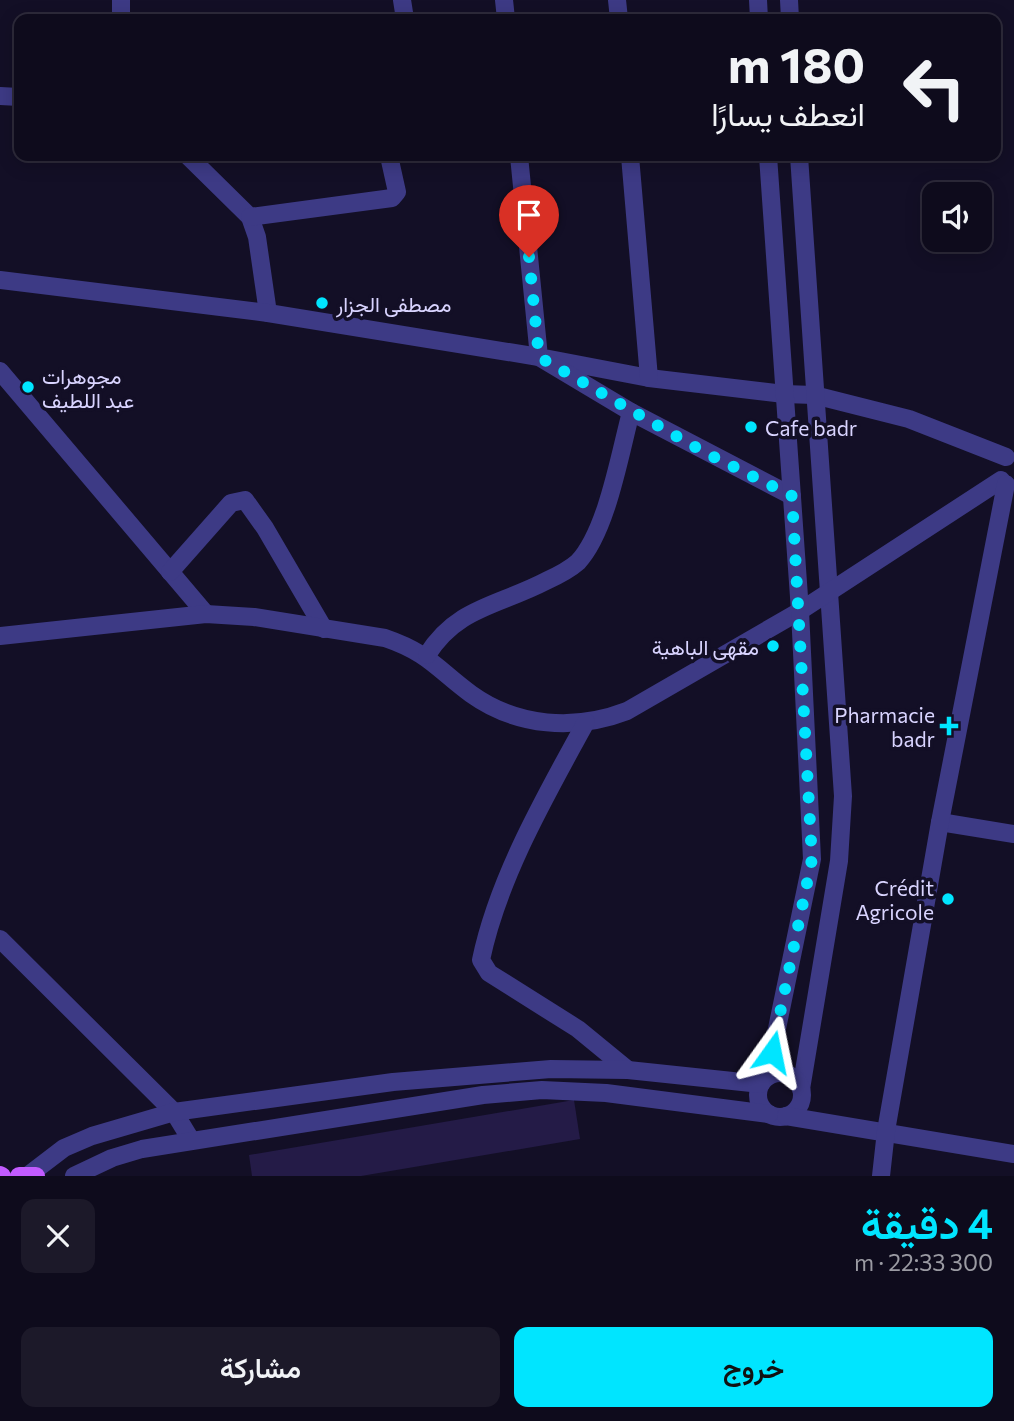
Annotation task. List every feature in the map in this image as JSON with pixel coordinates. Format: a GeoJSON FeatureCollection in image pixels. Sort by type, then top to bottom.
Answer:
{"type":"FeatureCollection","features":[{"type":"Feature","properties":{"kind":"street"},"geometry":{"type":"LineString","coordinates":[[193,161],[250,218],[257,237],[268,313]]}},
{"type":"Feature","properties":{"kind":"street"},"geometry":{"type":"LineString","coordinates":[[250,218],[393,198],[397,192],[390,161]]}},
{"type":"Feature","properties":{"kind":"street"},"geometry":{"type":"LineString","coordinates":[[519,161],[539,357]]}},
{"type":"Feature","properties":{"kind":"street"},"geometry":{"type":"LineString","coordinates":[[630,161],[649,378]]}},
{"type":"Feature","properties":{"kind":"street"},"geometry":{"type":"LineString","coordinates":[[768,161],[800,611],[812,859],[759,1100],[777,1115]]}},
{"type":"Feature","properties":{"kind":"street"},"geometry":{"type":"LineString","coordinates":[[777,1115],[799,1105],[843,832],[831,589],[814,395],[799,161]]}},
{"type":"Feature","properties":{"kind":"street"},"geometry":{"type":"LineString","coordinates":[[0,280],[268,313],[539,357],[649,378],[783,394],[814,395],[909,419],[1010,456],[998,467],[1007,483],[940,822],[886,1131],[881,1176]]}},
{"type":"Feature","properties":{"kind":"street"},"geometry":{"type":"LineString","coordinates":[[539,357],[631,412],[792,496]]}},
{"type":"Feature","properties":{"kind":"street"},"geometry":{"type":"LineString","coordinates":[[0,370],[206,614]]}},
{"type":"Feature","properties":{"kind":"street"},"geometry":{"type":"LineString","coordinates":[[427,655],[439,636],[458,620],[524,593],[578,562],[589,546],[609,498],[631,412]]}},
{"type":"Feature","properties":{"kind":"street"},"geometry":{"type":"LineString","coordinates":[[0,636],[206,614],[254,617],[385,638],[427,655],[471,694],[501,712],[537,722],[602,720],[626,711],[800,611],[831,589],[1007,483]]}},
{"type":"Feature","properties":{"kind":"street"},"geometry":{"type":"LineString","coordinates":[[170,572],[232,503],[245,500],[265,528],[324,629]]}},
{"type":"Feature","properties":{"kind":"street"},"geometry":{"type":"LineString","coordinates":[[586,722],[527,834],[495,915],[481,960],[489,973],[578,1029],[628,1070]]}},
{"type":"Feature","properties":{"kind":"street"},"geometry":{"type":"LineString","coordinates":[[940,822],[1014,834]]}},
{"type":"Feature","properties":{"kind":"street"},"geometry":{"type":"LineString","coordinates":[[0,940],[174,1112],[191,1140]]}},
{"type":"Feature","properties":{"kind":"street"},"geometry":{"type":"LineString","coordinates":[[28,1175],[73,1144],[174,1112],[465,1075],[551,1069],[628,1070],[764,1080],[783,1073],[791,1076],[801,1089]]}},
{"type":"Feature","properties":{"kind":"street"},"geometry":{"type":"LineString","coordinates":[[74,1176],[122,1155],[191,1140],[483,1095],[542,1090],[606,1093],[777,1115],[1014,1154]]}},
{"type":"Feature","properties":{"kind":"building"},"geometry":{"type":"Polygon","coordinates":[[[574,1100],[580,1139],[361,1176],[252,1176],[249,1155],[574,1100]]]}},
{"type":"Feature","properties":{"kind":"place","name":"مصطفى الجزار"},"geometry":{"type":"Point","coordinates":[322,303]}},
{"type":"Feature","properties":{"kind":"place","name":"مجوهرات عبد اللطيف"},"geometry":{"type":"Point","coordinates":[28,387]}},
{"type":"Feature","properties":{"kind":"place","name":"Cafe badr"},"geometry":{"type":"Point","coordinates":[751,427]}},
{"type":"Feature","properties":{"kind":"place","name":"مقهى الباهية"},"geometry":{"type":"Point","coordinates":[773,646]}},
{"type":"Feature","properties":{"kind":"place","name":"Pharmacie badr"},"geometry":{"type":"Point","coordinates":[949,726]}},
{"type":"Feature","properties":{"kind":"place","name":"Crédit Agricole"},"geometry":{"type":"Point","coordinates":[948,899]}},
{"type":"Feature","properties":{"kind":"route"},"geometry":{"type":"LineString","coordinates":[[529,257],[539,357],[631,412],[792,496],[812,859],[805,904],[772,1052]]}}]}
